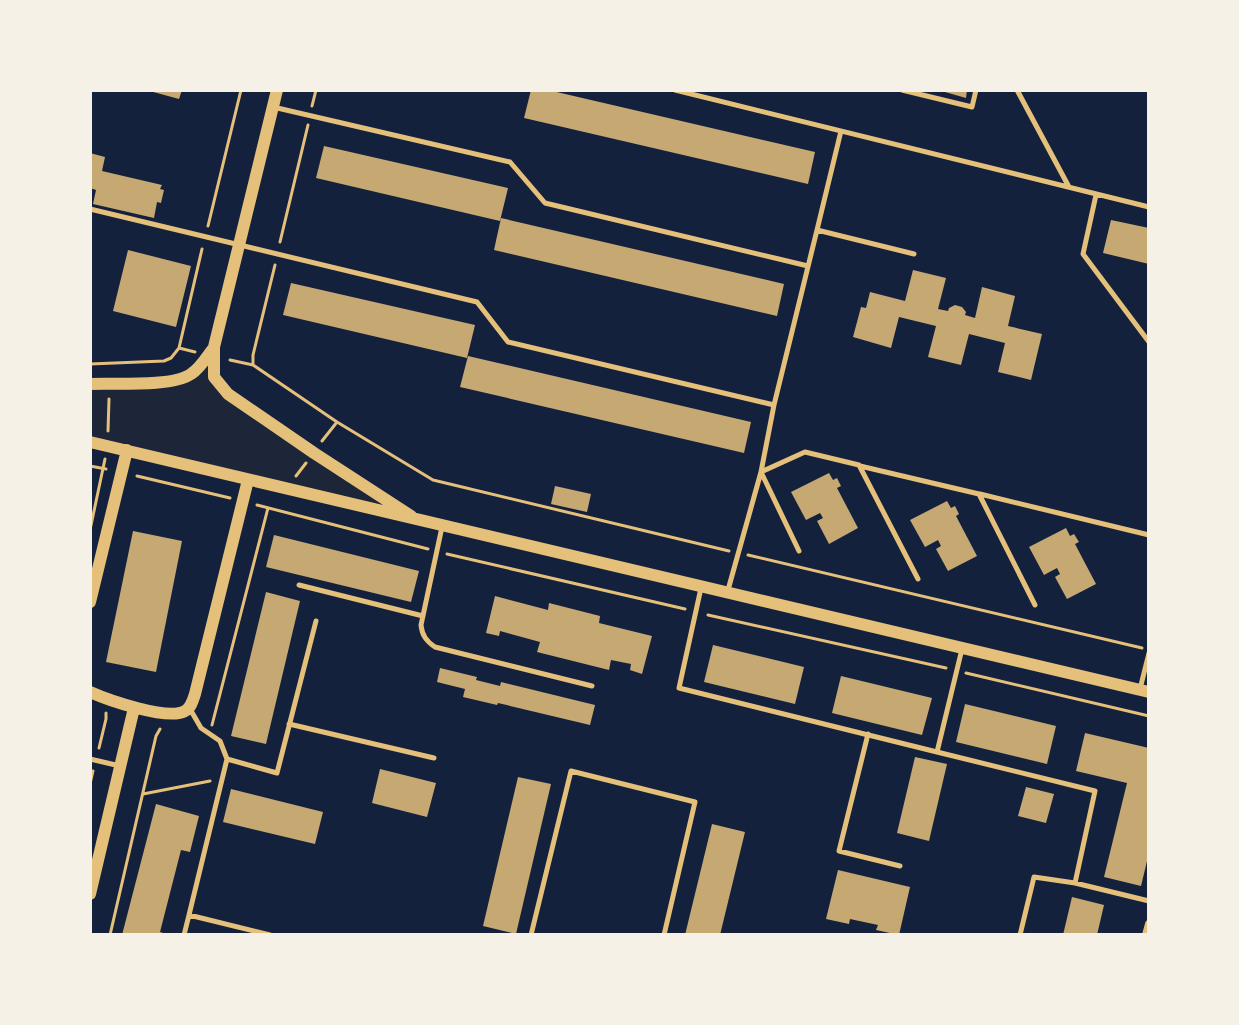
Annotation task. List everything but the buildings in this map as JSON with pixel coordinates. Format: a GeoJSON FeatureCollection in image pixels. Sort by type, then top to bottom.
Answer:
{"type":"FeatureCollection","features":[{"type":"Feature","properties":{"kind":"street"},"geometry":{"type":"LineString","coordinates":[[277,90],[214,347],[214,377],[228,394],[420,521]]}},
{"type":"Feature","properties":{"kind":"street"},"geometry":{"type":"LineString","coordinates":[[90,384],[163,382],[189,376],[214,347]]}},
{"type":"Feature","properties":{"kind":"street"},"geometry":{"type":"LineString","coordinates":[[90,442],[1144,691]]}},
{"type":"Feature","properties":{"kind":"street"},"geometry":{"type":"LineString","coordinates":[[90,602],[127,450]]}},
{"type":"Feature","properties":{"kind":"street"},"geometry":{"type":"LineString","coordinates":[[90,692],[134,708],[182,713],[190,708],[248,480]]}},
{"type":"Feature","properties":{"kind":"street"},"geometry":{"type":"LineString","coordinates":[[90,894],[134,708]]}},
{"type":"Feature","properties":{"kind":"street"},"geometry":{"type":"LineString","coordinates":[[1146,935],[1149,924]]}},
{"type":"Feature","properties":{"kind":"lane"},"geometry":{"type":"LineString","coordinates":[[675,90],[1149,207]]}},
{"type":"Feature","properties":{"kind":"lane"},"geometry":{"type":"LineString","coordinates":[[902,90],[972,107],[976,90]]}},
{"type":"Feature","properties":{"kind":"lane"},"geometry":{"type":"LineString","coordinates":[[1017,90],[1069,187]]}},
{"type":"Feature","properties":{"kind":"lane"},"geometry":{"type":"LineString","coordinates":[[273,107],[510,162],[545,203],[808,266]]}},
{"type":"Feature","properties":{"kind":"lane"},"geometry":{"type":"LineString","coordinates":[[727,593],[761,472],[774,405],[841,131]]}},
{"type":"Feature","properties":{"kind":"lane"},"geometry":{"type":"LineString","coordinates":[[1096,194],[1083,254],[1149,342]]}},
{"type":"Feature","properties":{"kind":"lane"},"geometry":{"type":"LineString","coordinates":[[90,209],[477,302],[508,342],[774,405]]}},
{"type":"Feature","properties":{"kind":"lane"},"geometry":{"type":"LineString","coordinates":[[817,230],[914,254]]}},
{"type":"Feature","properties":{"kind":"lane"},"geometry":{"type":"LineString","coordinates":[[761,472],[805,452],[1149,535]]}},
{"type":"Feature","properties":{"kind":"lane"},"geometry":{"type":"LineString","coordinates":[[859,465],[918,579]]}},
{"type":"Feature","properties":{"kind":"lane"},"geometry":{"type":"LineString","coordinates":[[761,472],[799,551]]}},
{"type":"Feature","properties":{"kind":"lane"},"geometry":{"type":"LineString","coordinates":[[979,494],[1035,605]]}},
{"type":"Feature","properties":{"kind":"lane"},"geometry":{"type":"LineString","coordinates":[[442,526],[421,625],[422,634],[428,642],[435,647],[592,686]]}},
{"type":"Feature","properties":{"kind":"lane"},"geometry":{"type":"LineString","coordinates":[[299,585],[423,616]]}},
{"type":"Feature","properties":{"kind":"lane"},"geometry":{"type":"LineString","coordinates":[[701,587],[679,688],[1095,791],[1075,883]]}},
{"type":"Feature","properties":{"kind":"lane"},"geometry":{"type":"LineString","coordinates":[[227,759],[277,773],[316,621]]}},
{"type":"Feature","properties":{"kind":"lane"},"geometry":{"type":"LineString","coordinates":[[937,752],[962,649]]}},
{"type":"Feature","properties":{"kind":"lane"},"geometry":{"type":"LineString","coordinates":[[1144,691],[1149,651]]}},
{"type":"Feature","properties":{"kind":"lane"},"geometry":{"type":"LineString","coordinates":[[184,935],[227,759],[220,741],[201,728],[190,708]]}},
{"type":"Feature","properties":{"kind":"lane"},"geometry":{"type":"LineString","coordinates":[[289,724],[434,758]]}},
{"type":"Feature","properties":{"kind":"lane"},"geometry":{"type":"LineString","coordinates":[[868,734],[839,851],[900,866]]}},
{"type":"Feature","properties":{"kind":"lane"},"geometry":{"type":"LineString","coordinates":[[93,760],[120,766]]}},
{"type":"Feature","properties":{"kind":"lane"},"geometry":{"type":"LineString","coordinates":[[531,935],[571,771],[695,802],[664,935]]}},
{"type":"Feature","properties":{"kind":"lane"},"geometry":{"type":"LineString","coordinates":[[1020,935],[1034,877],[1075,883],[1149,901]]}},
{"type":"Feature","properties":{"kind":"lane"},"geometry":{"type":"LineString","coordinates":[[189,915],[270,935]]}},
{"type":"Feature","properties":{"kind":"path"},"geometry":{"type":"LineString","coordinates":[[90,364],[164,361],[179,348],[241,90]]}},
{"type":"Feature","properties":{"kind":"path"},"geometry":{"type":"LineString","coordinates":[[316,90],[253,365],[337,422],[433,480],[1149,651]]}},
{"type":"Feature","properties":{"kind":"path"},"geometry":{"type":"LineString","coordinates":[[107,446],[108,363]]}},
{"type":"Feature","properties":{"kind":"path"},"geometry":{"type":"LineString","coordinates":[[321,443],[337,422]]}},
{"type":"Feature","properties":{"kind":"path"},"geometry":{"type":"LineString","coordinates":[[294,480],[306,464]]}},
{"type":"Feature","properties":{"kind":"path"},"geometry":{"type":"LineString","coordinates":[[90,466],[243,501],[437,552],[1149,716]]}},
{"type":"Feature","properties":{"kind":"path"},"geometry":{"type":"LineString","coordinates":[[90,530],[103,469]]}},
{"type":"Feature","properties":{"kind":"path"},"geometry":{"type":"LineString","coordinates":[[90,784],[93,760],[106,719],[106,712],[101,707]]}},
{"type":"Feature","properties":{"kind":"path"},"geometry":{"type":"LineString","coordinates":[[143,794],[222,778]]}},
{"type":"Feature","properties":{"kind":"shaded area"},"geometry":{"type":"Polygon","coordinates":[[[214,347],[219,384],[420,521],[90,442],[90,385],[180,380],[214,347]]]}}]}
